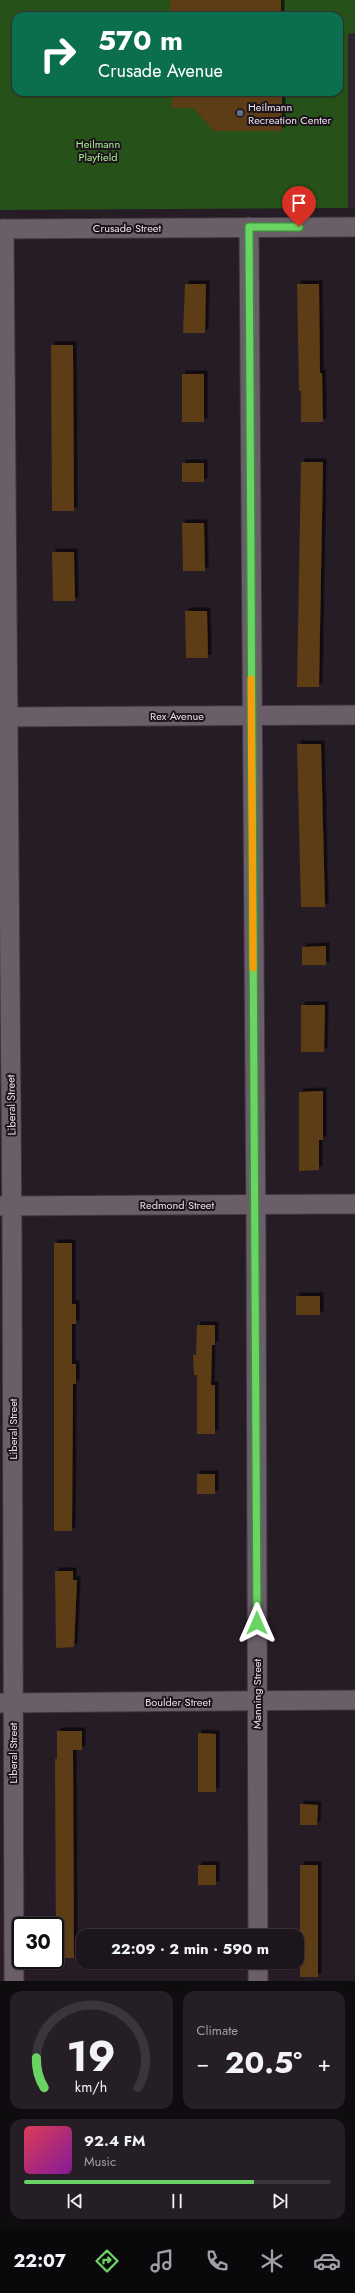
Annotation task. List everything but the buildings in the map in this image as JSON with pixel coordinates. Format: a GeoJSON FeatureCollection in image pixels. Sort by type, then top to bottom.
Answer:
{"type":"FeatureCollection","features":[{"type":"Feature","properties":{"kind":"street","name":"Manning Street"},"geometry":{"type":"LineString","coordinates":[[249,227],[251,715],[256,1205],[258,1929]]}},
{"type":"Feature","properties":{"kind":"street","name":"Crusade Street"},"geometry":{"type":"LineString","coordinates":[[2,229],[355,227]]}},
{"type":"Feature","properties":{"kind":"street","name":"Liberal Street"},"geometry":{"type":"LineString","coordinates":[[2,229],[7,1703],[14,1981]]}},
{"type":"Feature","properties":{"kind":"street","name":"Rex Avenue"},"geometry":{"type":"LineString","coordinates":[[3,717],[355,715]]}},
{"type":"Feature","properties":{"kind":"street","name":"Redmond Street"},"geometry":{"type":"LineString","coordinates":[[6,1206],[355,1204]]}},
{"type":"Feature","properties":{"kind":"street","name":"Boulder Street"},"geometry":{"type":"LineString","coordinates":[[7,1703],[355,1700]]}},
{"type":"Feature","properties":{"kind":"street"},"geometry":{"type":"LineString","coordinates":[[258,1969],[258,1981]]}},
{"type":"Feature","properties":{"kind":"shaded area"},"geometry":{"type":"Polygon","coordinates":[[[348,33],[355,33],[355,208],[348,208],[348,33]]]}},
{"type":"Feature","properties":{"kind":"green space","name":"Heilmann Playfield"},"geometry":{"type":"Polygon","coordinates":[[[0,0],[355,0],[355,33],[348,34],[348,208],[0,210],[0,0]]]}},
{"type":"Feature","properties":{"kind":"slow traffic"},"geometry":{"type":"LineString","coordinates":[[251,679],[253,968]]}},
{"type":"Feature","properties":{"kind":"place","name":"Heilmann Recreation Center"},"geometry":{"type":"Point","coordinates":[240,113]}},
{"type":"Feature","properties":{"kind":"route"},"geometry":{"type":"LineString","coordinates":[[257,1623],[249,227],[299,227]]}}]}
